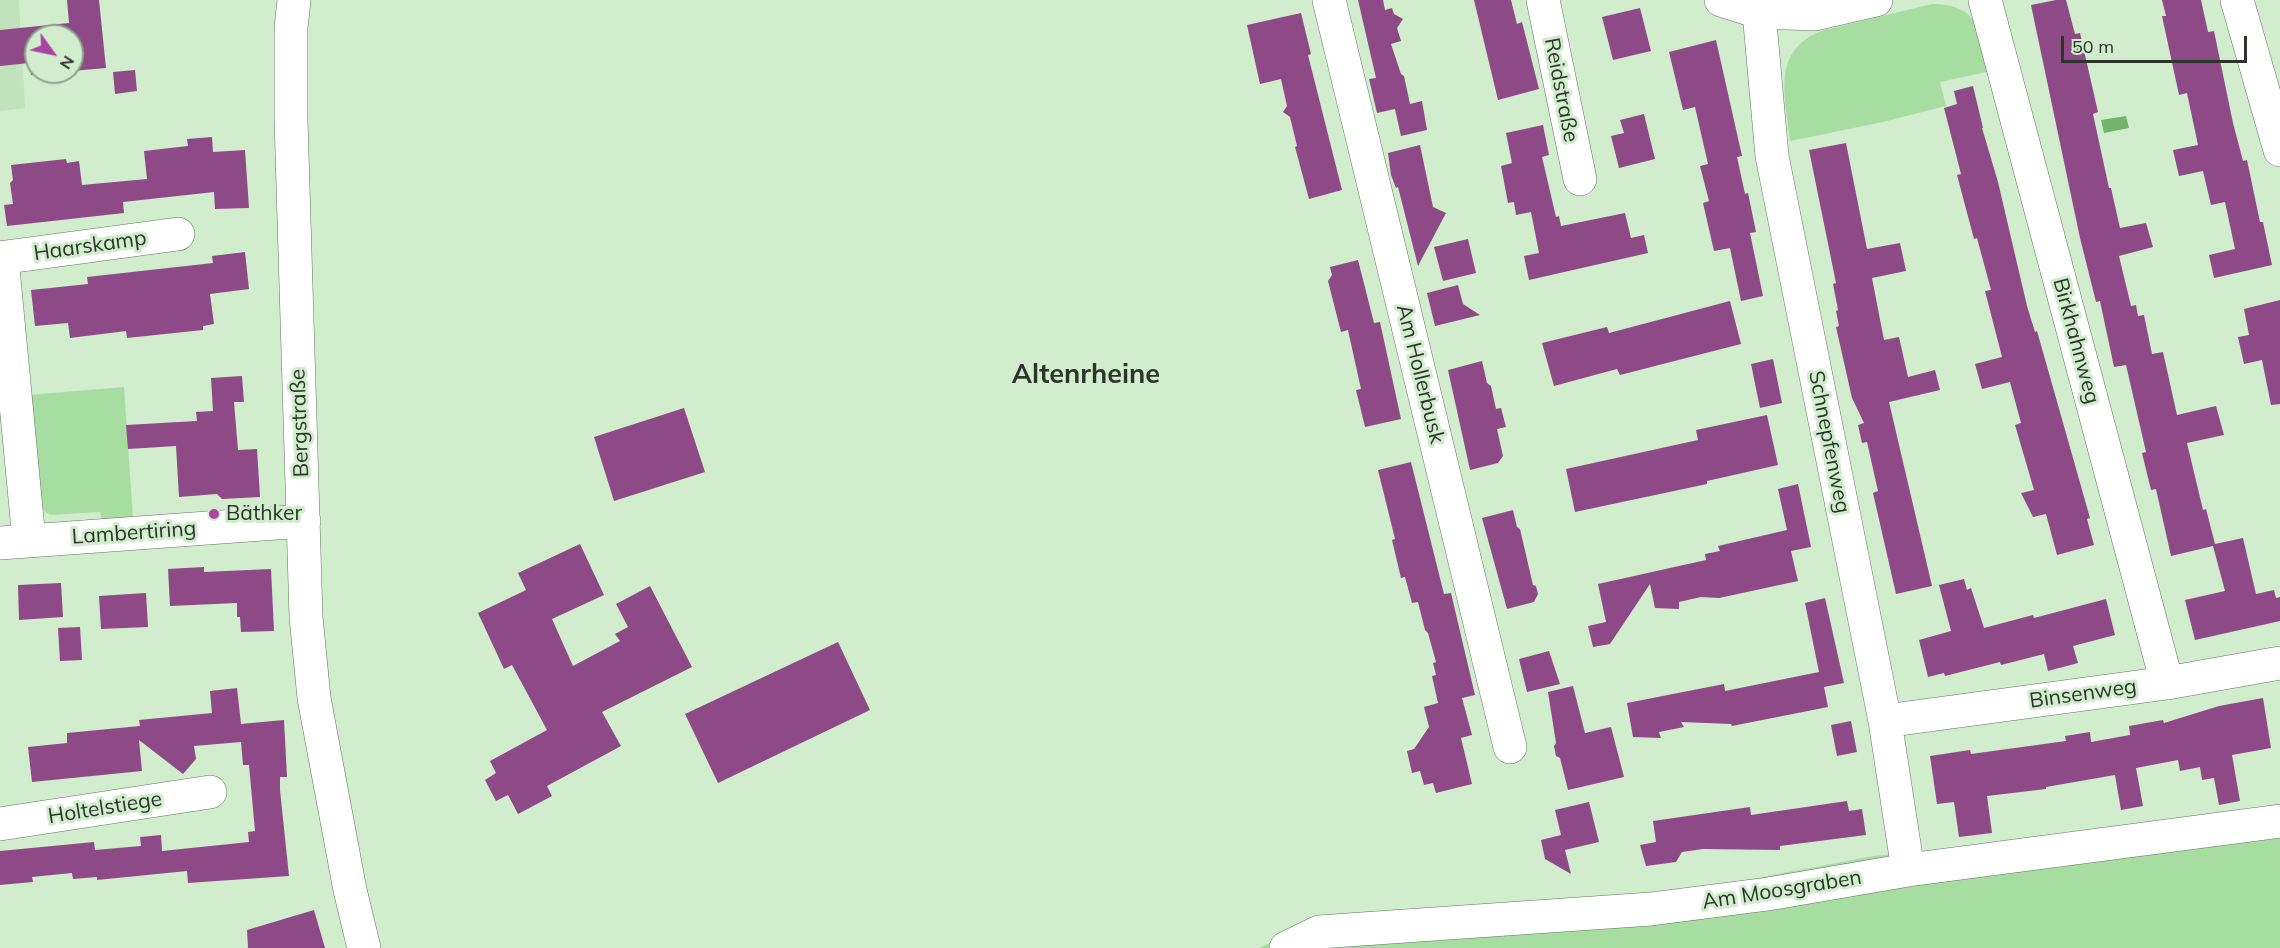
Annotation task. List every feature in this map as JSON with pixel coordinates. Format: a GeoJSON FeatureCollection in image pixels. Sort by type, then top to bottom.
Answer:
{"type":"FeatureCollection","features":[{"type":"Feature","properties":{"kind":"street","name":"Bergstraße"},"geometry":{"type":"LineString","coordinates":[[294,0],[291,28],[291,120],[306,617],[314,698],[350,890],[364,948]]}},
{"type":"Feature","properties":{"kind":"street","name":"Am Hollerbusk"},"geometry":{"type":"LineString","coordinates":[[1329,0],[1510,747]]}},
{"type":"Feature","properties":{"kind":"street","name":"Reidstraße"},"geometry":{"type":"LineString","coordinates":[[1543,0],[1580,179]]}},
{"type":"Feature","properties":{"kind":"street"},"geometry":{"type":"LineString","coordinates":[[1720,0],[1759,12],[1815,14],[1876,0]]}},
{"type":"Feature","properties":{"kind":"street","name":"Birkhahnweg"},"geometry":{"type":"LineString","coordinates":[[1985,0],[2168,683]]}},
{"type":"Feature","properties":{"kind":"street"},"geometry":{"type":"LineString","coordinates":[[2237,0],[2280,150]]}},
{"type":"Feature","properties":{"kind":"street","name":"Schnepfenweg"},"geometry":{"type":"LineString","coordinates":[[1759,12],[1772,156],[1885,721],[1908,870]]}},
{"type":"Feature","properties":{"kind":"street","name":"Haarskamp"},"geometry":{"type":"LineString","coordinates":[[15,542],[1,258],[178,234]]}},
{"type":"Feature","properties":{"kind":"street","name":"Lambertiring"},"geometry":{"type":"LineString","coordinates":[[15,542],[304,521]]}},
{"type":"Feature","properties":{"kind":"street","name":"Binsenweg"},"geometry":{"type":"LineString","coordinates":[[1885,721],[2168,683],[2280,663]]}},
{"type":"Feature","properties":{"kind":"street","name":"Holtelstiege"},"geometry":{"type":"LineString","coordinates":[[0,821],[210,792]]}},
{"type":"Feature","properties":{"kind":"street","name":"Am Moosgraben"},"geometry":{"type":"LineString","coordinates":[[1286,948],[1319,932],[1651,909],[1768,894],[1908,870],[2280,821]]}},
{"type":"Feature","properties":{"kind":"shaded area"},"geometry":{"type":"Polygon","coordinates":[[[0,0],[19,0],[25,108],[0,111],[0,0]]]}},
{"type":"Feature","properties":{"kind":"shaded area"},"geometry":{"type":"Polygon","coordinates":[[[1932,4],[1948,5],[1969,15],[1980,33],[1991,71],[1940,82],[1946,106],[1883,122],[1790,141],[1785,77],[1794,51],[1805,40],[1821,31],[1932,4]]]}},
{"type":"Feature","properties":{"kind":"shaded area"},"geometry":{"type":"Polygon","coordinates":[[[2126,116],[2129,128],[2104,133],[2101,120],[2126,116]]]}},
{"type":"Feature","properties":{"kind":"shaded area"},"geometry":{"type":"Polygon","coordinates":[[[124,387],[133,518],[102,520],[100,512],[50,515],[38,506],[28,395],[124,387]]]}},
{"type":"Feature","properties":{"kind":"shaded area"},"geometry":{"type":"Polygon","coordinates":[[[2280,821],[2280,948],[1259,948],[1316,922],[1655,897],[1874,856],[2069,836],[2280,821]]]}},
{"type":"Feature","properties":{"kind":"building"},"geometry":{"type":"Polygon","coordinates":[[[67,0],[99,0],[106,68],[84,70],[84,24],[59,24],[69,23],[67,0]]]}},
{"type":"Feature","properties":{"kind":"building"},"geometry":{"type":"Polygon","coordinates":[[[1358,0],[1383,0],[1385,10],[1392,8],[1394,14],[1403,19],[1397,28],[1401,41],[1391,44],[1401,74],[1404,76],[1410,104],[1422,101],[1427,130],[1401,136],[1395,109],[1377,113],[1369,79],[1376,78],[1358,0]]]}},
{"type":"Feature","properties":{"kind":"building"},"geometry":{"type":"Polygon","coordinates":[[[1474,0],[1511,0],[1517,24],[1522,22],[1539,89],[1498,100],[1474,0]]]}},
{"type":"Feature","properties":{"kind":"building"},"geometry":{"type":"Polygon","coordinates":[[[2066,0],[2075,34],[2080,33],[2098,112],[2093,114],[2120,228],[2146,223],[2153,247],[2119,256],[2131,306],[2136,305],[2138,316],[2144,315],[2152,354],[2163,352],[2177,415],[2216,406],[2224,435],[2187,443],[2203,510],[2206,509],[2215,544],[2243,538],[2256,594],[2274,590],[2276,598],[2280,597],[2280,621],[2195,640],[2185,600],[2225,591],[2213,546],[2171,556],[2156,489],[2151,490],[2142,453],[2146,452],[2126,365],[2114,367],[2100,301],[2096,302],[2080,238],[2031,5],[2066,0]]]}},
{"type":"Feature","properties":{"kind":"building"},"geometry":{"type":"Polygon","coordinates":[[[2162,0],[2201,0],[2208,32],[2214,31],[2233,123],[2243,161],[2247,160],[2272,265],[2214,278],[2209,255],[2235,249],[2225,202],[2211,205],[2203,171],[2179,176],[2173,150],[2198,145],[2187,93],[2179,95],[2162,16],[2166,16],[2162,0]]]}},
{"type":"Feature","properties":{"kind":"building"},"geometry":{"type":"Polygon","coordinates":[[[1640,8],[1651,51],[1613,60],[1602,17],[1640,8]]]}},
{"type":"Feature","properties":{"kind":"building"},"geometry":{"type":"Polygon","coordinates":[[[1301,13],[1311,54],[1308,55],[1342,190],[1309,199],[1295,147],[1297,146],[1290,117],[1283,112],[1287,106],[1281,79],[1260,84],[1247,25],[1301,13]]]}},
{"type":"Feature","properties":{"kind":"building"},"geometry":{"type":"Polygon","coordinates":[[[24,28],[24,64],[0,66],[0,30],[24,28]]]}},
{"type":"Feature","properties":{"kind":"building"},"geometry":{"type":"Polygon","coordinates":[[[1716,40],[1742,156],[1737,157],[1745,194],[1748,193],[1756,232],[1750,233],[1763,296],[1741,301],[1730,248],[1714,251],[1703,203],[1709,201],[1700,166],[1708,164],[1695,107],[1683,110],[1669,52],[1716,40]]]}},
{"type":"Feature","properties":{"kind":"building"},"geometry":{"type":"Polygon","coordinates":[[[135,70],[137,91],[115,94],[113,72],[135,70]]]}},
{"type":"Feature","properties":{"kind":"building"},"geometry":{"type":"Polygon","coordinates":[[[1973,86],[2027,306],[2035,332],[2037,331],[2090,518],[2087,519],[2094,545],[2057,555],[2046,514],[2033,517],[2021,493],[2034,490],[2015,425],[2021,423],[2010,382],[1982,389],[1975,364],[2002,357],[1985,291],[1991,290],[1977,238],[1974,239],[1957,175],[1961,174],[1944,108],[1957,104],[1954,91],[1973,86]]]}},
{"type":"Feature","properties":{"kind":"building"},"geometry":{"type":"Polygon","coordinates":[[[1644,114],[1655,159],[1619,168],[1611,136],[1624,133],[1620,120],[1644,114]]]}},
{"type":"Feature","properties":{"kind":"building"},"geometry":{"type":"Polygon","coordinates":[[[1543,125],[1549,155],[1542,157],[1556,217],[1559,216],[1561,226],[1625,213],[1631,238],[1644,235],[1648,253],[1529,280],[1524,256],[1539,253],[1531,212],[1516,215],[1514,202],[1508,203],[1501,166],[1512,163],[1506,133],[1543,125]]]}},
{"type":"Feature","properties":{"kind":"building"},"geometry":{"type":"Polygon","coordinates":[[[212,137],[213,152],[245,150],[249,208],[215,209],[214,192],[123,202],[124,213],[7,226],[4,205],[13,204],[10,183],[13,180],[11,165],[66,159],[67,163],[79,161],[82,185],[147,179],[144,151],[188,146],[187,139],[212,137]]]}},
{"type":"Feature","properties":{"kind":"building"},"geometry":{"type":"Polygon","coordinates":[[[1846,143],[1867,249],[1900,243],[1906,271],[1872,278],[1884,340],[1899,337],[1908,377],[1935,370],[1940,390],[1889,402],[1932,586],[1896,594],[1873,493],[1878,491],[1867,442],[1862,443],[1858,425],[1864,423],[1852,398],[1836,327],[1839,326],[1836,311],[1838,310],[1833,284],[1836,283],[1809,150],[1846,143]]]}},
{"type":"Feature","properties":{"kind":"building"},"geometry":{"type":"Polygon","coordinates":[[[1420,145],[1433,207],[1446,213],[1418,266],[1398,187],[1396,188],[1391,175],[1388,153],[1420,145]]]}},
{"type":"Feature","properties":{"kind":"building"},"geometry":{"type":"Polygon","coordinates":[[[1468,239],[1476,273],[1443,281],[1434,247],[1468,239]]]}},
{"type":"Feature","properties":{"kind":"building"},"geometry":{"type":"Polygon","coordinates":[[[245,252],[249,289],[210,294],[214,324],[203,326],[203,330],[127,338],[126,331],[70,338],[68,323],[35,326],[31,290],[88,284],[87,277],[213,263],[212,256],[245,252]]]}},
{"type":"Feature","properties":{"kind":"building"},"geometry":{"type":"Polygon","coordinates":[[[1358,260],[1374,323],[1380,322],[1401,419],[1365,427],[1356,390],[1361,389],[1348,330],[1341,332],[1328,281],[1332,275],[1330,267],[1358,260]]]}},
{"type":"Feature","properties":{"kind":"building"},"geometry":{"type":"Polygon","coordinates":[[[1458,285],[1463,304],[1480,315],[1435,326],[1427,293],[1458,285]]]}},
{"type":"Feature","properties":{"kind":"building"},"geometry":{"type":"Polygon","coordinates":[[[2280,300],[2280,404],[2271,405],[2262,360],[2244,364],[2238,337],[2249,335],[2244,309],[2280,300]]]}},
{"type":"Feature","properties":{"kind":"building"},"geometry":{"type":"Polygon","coordinates":[[[1730,301],[1741,344],[1620,375],[1617,369],[1554,386],[1542,343],[1607,327],[1609,333],[1730,301]]]}},
{"type":"Feature","properties":{"kind":"building"},"geometry":{"type":"Polygon","coordinates":[[[1773,359],[1782,403],[1760,408],[1751,364],[1773,359]]]}},
{"type":"Feature","properties":{"kind":"building"},"geometry":{"type":"Polygon","coordinates":[[[1482,361],[1496,409],[1501,408],[1506,427],[1497,429],[1503,456],[1498,463],[1470,470],[1448,370],[1482,361]]]}},
{"type":"Feature","properties":{"kind":"building"},"geometry":{"type":"Polygon","coordinates":[[[242,376],[244,402],[234,402],[238,450],[257,449],[260,497],[222,499],[217,494],[179,497],[176,446],[128,449],[126,425],[197,421],[196,412],[213,411],[211,378],[242,376]]]}},
{"type":"Feature","properties":{"kind":"building"},"geometry":{"type":"Polygon","coordinates":[[[684,408],[705,472],[614,501],[594,437],[684,408]]]}},
{"type":"Feature","properties":{"kind":"building"},"geometry":{"type":"Polygon","coordinates":[[[1767,415],[1778,465],[1707,481],[1707,484],[1575,512],[1566,469],[1698,440],[1696,430],[1767,415]]]}},
{"type":"Feature","properties":{"kind":"building"},"geometry":{"type":"Polygon","coordinates":[[[1411,462],[1444,594],[1451,593],[1475,695],[1462,698],[1472,735],[1461,738],[1472,784],[1436,793],[1433,783],[1424,785],[1420,771],[1412,773],[1407,751],[1414,749],[1429,727],[1424,707],[1438,703],[1432,676],[1436,675],[1433,663],[1436,662],[1418,602],[1412,603],[1405,577],[1401,578],[1392,540],[1395,539],[1378,470],[1411,462]]]}},
{"type":"Feature","properties":{"kind":"building"},"geometry":{"type":"Polygon","coordinates":[[[1798,484],[1811,547],[1791,551],[1798,581],[1719,598],[1701,597],[1679,602],[1679,609],[1655,608],[1650,584],[1610,644],[1593,647],[1588,626],[1606,622],[1598,584],[1706,560],[1705,554],[1720,551],[1718,546],[1787,530],[1778,489],[1798,484]]]}},
{"type":"Feature","properties":{"kind":"building"},"geometry":{"type":"Polygon","coordinates":[[[1513,510],[1517,527],[1520,529],[1533,585],[1536,586],[1538,594],[1534,602],[1507,609],[1482,518],[1513,510]]]}},
{"type":"Feature","properties":{"kind":"building"},"geometry":{"type":"Polygon","coordinates":[[[580,544],[604,595],[552,619],[573,666],[620,641],[615,634],[628,627],[616,604],[650,586],[692,667],[602,712],[621,746],[547,786],[552,796],[518,814],[508,795],[496,801],[485,780],[496,773],[490,761],[547,730],[512,665],[504,669],[478,613],[526,590],[518,573],[580,544]]]}},
{"type":"Feature","properties":{"kind":"building"},"geometry":{"type":"Polygon","coordinates":[[[204,567],[204,572],[271,569],[274,631],[241,632],[240,617],[237,617],[237,603],[170,606],[168,569],[204,567]]]}},
{"type":"Feature","properties":{"kind":"building"},"geometry":{"type":"Polygon","coordinates":[[[1964,579],[1967,590],[1971,588],[1984,628],[2033,615],[2034,618],[2106,599],[2115,635],[2073,646],[2078,663],[2048,671],[2044,654],[2001,665],[2000,662],[1945,676],[1944,673],[1928,677],[1919,640],[1951,631],[1939,585],[1964,579]]]}},
{"type":"Feature","properties":{"kind":"building"},"geometry":{"type":"Polygon","coordinates":[[[61,583],[63,617],[19,620],[18,585],[61,583]]]}},
{"type":"Feature","properties":{"kind":"building"},"geometry":{"type":"Polygon","coordinates":[[[146,593],[148,627],[101,629],[99,596],[146,593]]]}},
{"type":"Feature","properties":{"kind":"building"},"geometry":{"type":"Polygon","coordinates":[[[1825,598],[1844,683],[1824,687],[1828,707],[1732,726],[1731,724],[1681,722],[1684,727],[1659,732],[1661,738],[1633,737],[1627,703],[1724,684],[1725,691],[1819,672],[1805,603],[1825,598]]]}},
{"type":"Feature","properties":{"kind":"building"},"geometry":{"type":"Polygon","coordinates":[[[80,627],[82,660],[60,661],[58,628],[80,627]]]}},
{"type":"Feature","properties":{"kind":"building"},"geometry":{"type":"Polygon","coordinates":[[[838,642],[870,710],[718,783],[685,714],[838,642]]]}},
{"type":"Feature","properties":{"kind":"building"},"geometry":{"type":"Polygon","coordinates":[[[1549,651],[1560,684],[1527,692],[1519,659],[1549,651]]]}},
{"type":"Feature","properties":{"kind":"building"},"geometry":{"type":"Polygon","coordinates":[[[1573,686],[1585,733],[1611,727],[1624,777],[1568,790],[1560,758],[1556,756],[1548,692],[1573,686]]]}},
{"type":"Feature","properties":{"kind":"building"},"geometry":{"type":"Polygon","coordinates":[[[237,688],[241,724],[284,720],[287,777],[280,777],[280,790],[289,876],[188,883],[187,871],[97,880],[97,877],[73,879],[72,873],[32,877],[33,882],[0,885],[0,851],[94,842],[95,850],[141,846],[140,837],[161,835],[162,851],[249,842],[248,832],[255,831],[249,765],[243,765],[241,742],[194,746],[196,759],[183,774],[139,740],[142,771],[32,782],[28,747],[67,743],[67,733],[140,726],[139,720],[212,713],[210,691],[237,688]]]}},
{"type":"Feature","properties":{"kind":"building"},"geometry":{"type":"Polygon","coordinates":[[[2263,698],[2271,748],[2232,755],[2240,801],[2219,805],[2214,778],[2202,780],[2200,767],[2180,771],[2178,760],[2136,768],[2143,806],[2121,810],[2115,775],[2046,787],[2046,789],[1987,796],[1992,833],[1959,837],[1954,802],[1937,804],[1930,756],[1970,750],[1971,754],[2066,741],[2065,736],[2090,732],[2091,742],[2130,735],[2129,726],[2163,720],[2164,723],[2219,706],[2263,698]]]}},
{"type":"Feature","properties":{"kind":"building"},"geometry":{"type":"Polygon","coordinates":[[[1851,721],[1857,752],[1837,756],[1831,725],[1851,721]]]}},
{"type":"Feature","properties":{"kind":"building"},"geometry":{"type":"Polygon","coordinates":[[[1847,801],[1849,811],[1862,809],[1866,835],[1780,846],[1780,850],[1703,849],[1682,852],[1676,862],[1646,866],[1640,845],[1656,842],[1653,821],[1750,807],[1751,815],[1847,801]]]}},
{"type":"Feature","properties":{"kind":"building"},"geometry":{"type":"Polygon","coordinates":[[[1589,802],[1599,842],[1565,850],[1571,874],[1545,859],[1541,840],[1561,835],[1555,810],[1589,802]]]}},
{"type":"Feature","properties":{"kind":"building"},"geometry":{"type":"Polygon","coordinates":[[[314,910],[325,948],[248,948],[247,930],[314,910]]]}},
{"type":"Feature","properties":{"kind":"place","name":"Bäthker"},"geometry":{"type":"Point","coordinates":[214,514]}},
{"type":"Feature","properties":{"kind":"district","name":"Altenrheine"},"geometry":{"type":"Point","coordinates":[1086,375]}}]}
